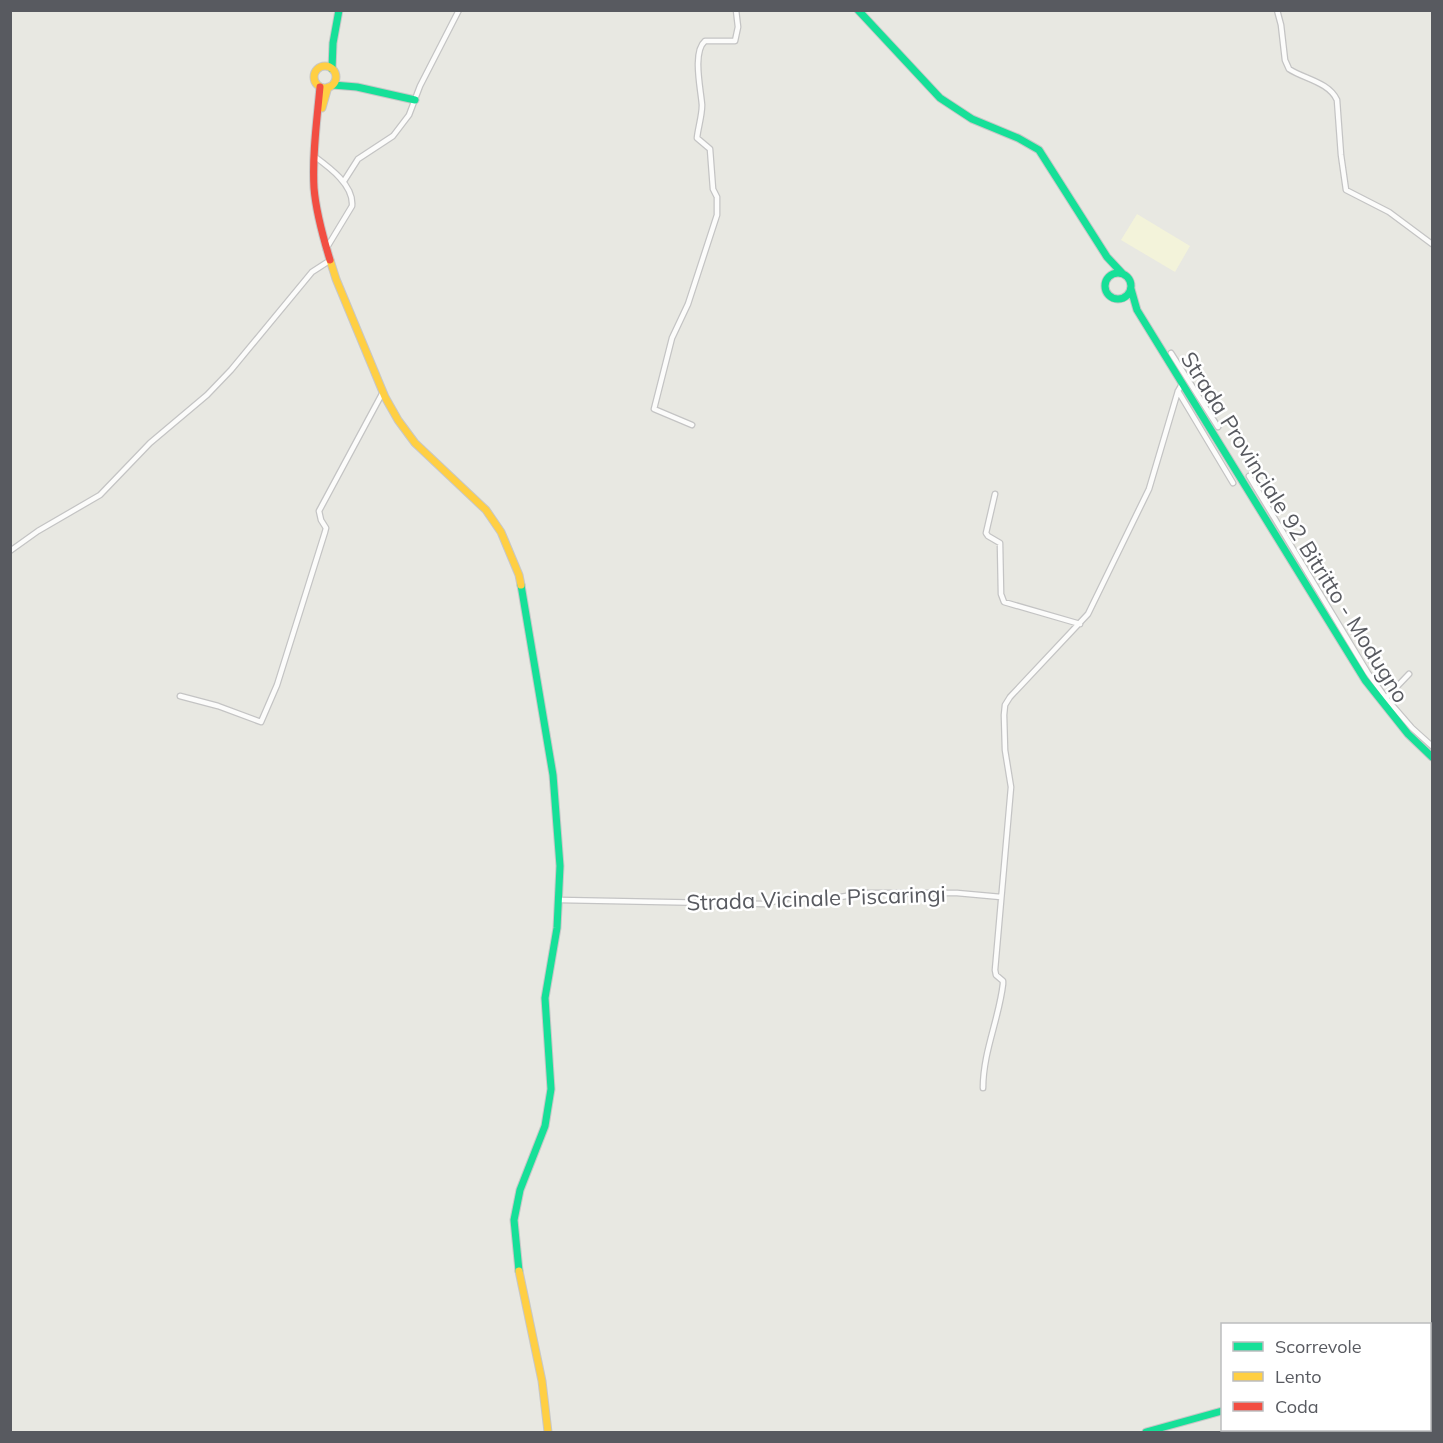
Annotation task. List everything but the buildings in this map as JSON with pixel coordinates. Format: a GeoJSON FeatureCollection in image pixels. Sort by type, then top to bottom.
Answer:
{"type":"FeatureCollection","features":[{"type":"Feature","properties":{"kind":"street"},"geometry":{"type":"LineString","coordinates":[[339,10],[333,43],[332,69],[336,76],[357,87]]}},
{"type":"Feature","properties":{"kind":"street"},"geometry":{"type":"LineString","coordinates":[[344,182],[358,159],[393,136],[409,115],[420,86],[459,10]]}},
{"type":"Feature","properties":{"kind":"street"},"geometry":{"type":"LineString","coordinates":[[692,425],[654,409],[672,338],[688,304],[717,215],[717,197],[713,189],[710,149],[697,138],[702,107],[699,83],[700,49],[705,41],[735,41],[738,27],[736,10]]}},
{"type":"Feature","properties":{"kind":"street"},"geometry":{"type":"LineString","coordinates":[[1277,10],[1289,69],[1327,88],[1336,96],[1339,105],[1345,188],[1389,212],[1432,244]]}},
{"type":"Feature","properties":{"kind":"street"},"geometry":{"type":"LineString","coordinates":[[862,12],[934,92],[949,105],[972,119],[1018,138],[1039,150],[1107,257],[1131,281],[1131,290],[1137,310]]}},
{"type":"Feature","properties":{"kind":"street"},"geometry":{"type":"LineString","coordinates":[[333,43],[323,66],[316,71],[314,76],[316,82],[327,86],[357,87],[415,100]]}},
{"type":"Feature","properties":{"kind":"street"},"geometry":{"type":"LineString","coordinates":[[323,66],[332,69]]}},
{"type":"Feature","properties":{"kind":"street"},"geometry":{"type":"LineString","coordinates":[[336,76],[327,86],[318,122],[314,156],[315,200],[329,261],[383,391],[398,420],[415,443],[486,510],[500,530],[519,574],[553,775],[560,866],[560,900],[545,998],[551,1089],[545,1126],[520,1190],[514,1220],[519,1274],[542,1381],[548,1432]]}},
{"type":"Feature","properties":{"kind":"street"},"geometry":{"type":"LineString","coordinates":[[314,156],[344,182],[350,193],[352,206],[326,249]]}},
{"type":"Feature","properties":{"kind":"street"},"geometry":{"type":"LineString","coordinates":[[1107,257],[1112,274]]}},
{"type":"Feature","properties":{"kind":"street"},"geometry":{"type":"LineString","coordinates":[[10,550],[100,495],[150,443],[207,395],[231,370],[303,281],[329,261]]}},
{"type":"Feature","properties":{"kind":"street"},"geometry":{"type":"LineString","coordinates":[[1122,273],[1112,274],[1106,280],[1106,289],[1113,298],[1121,298],[1131,290]]}},
{"type":"Feature","properties":{"kind":"street"},"geometry":{"type":"LineString","coordinates":[[1121,298],[1137,310]]}},
{"type":"Feature","properties":{"kind":"street","name":"Strada Provinciale 92 Bitritto - Modugno"},"geometry":{"type":"LineString","coordinates":[[1137,310],[1180,388],[1195,399],[1285,542],[1378,699],[1408,734],[1432,756]]}},
{"type":"Feature","properties":{"kind":"street"},"geometry":{"type":"LineString","coordinates":[[1171,353],[1195,399],[1218,427]]}},
{"type":"Feature","properties":{"kind":"street"},"geometry":{"type":"LineString","coordinates":[[1180,388],[1233,483]]}},
{"type":"Feature","properties":{"kind":"street"},"geometry":{"type":"LineString","coordinates":[[983,1088],[991,1036],[1003,984],[995,970],[1011,781],[1005,750],[1005,705],[1085,618],[1149,489],[1180,388]]}},
{"type":"Feature","properties":{"kind":"street"},"geometry":{"type":"LineString","coordinates":[[180,696],[218,706],[261,722],[277,685],[325,532],[326,528],[319,516],[319,511],[383,391]]}},
{"type":"Feature","properties":{"kind":"street"},"geometry":{"type":"LineString","coordinates":[[1249,476],[1285,542],[1368,673],[1412,728],[1432,746]]}},
{"type":"Feature","properties":{"kind":"street"},"geometry":{"type":"LineString","coordinates":[[995,494],[986,533],[1000,543],[1001,594],[1004,602],[1080,624]]}},
{"type":"Feature","properties":{"kind":"street"},"geometry":{"type":"LineString","coordinates":[[1386,698],[1409,674]]}},
{"type":"Feature","properties":{"kind":"street","name":"Strada Vicinale Piscaringi"},"geometry":{"type":"LineString","coordinates":[[560,900],[764,904],[791,897],[815,901],[865,893],[957,893],[1001,897]]}},
{"type":"Feature","properties":{"kind":"street"},"geometry":{"type":"LineString","coordinates":[[1146,1432],[1221,1411]]}},
{"type":"Feature","properties":{"kind":"shaded area"},"geometry":{"type":"Polygon","coordinates":[[[1137,214],[1190,246],[1175,272],[1121,240],[1137,214]]]}},
{"type":"Feature","properties":{"kind":"shaded area"},"geometry":{"type":"Polygon","coordinates":[[[1298,1431],[1414,1431],[1414,1432],[1298,1431]]]}},
{"type":"Feature","properties":{"kind":"traffic: fast"},"geometry":{"type":"LineString","coordinates":[[332,69],[333,43],[339,10]]}},
{"type":"Feature","properties":{"kind":"traffic: fast"},"geometry":{"type":"LineString","coordinates":[[858,10],[940,98],[972,119],[1018,138],[1039,150],[1107,257],[1122,273]]}},
{"type":"Feature","properties":{"kind":"traffic: fast"},"geometry":{"type":"LineString","coordinates":[[333,85],[357,87],[415,100]]}},
{"type":"Feature","properties":{"kind":"traffic: fast"},"geometry":{"type":"LineString","coordinates":[[1118,273],[1127,277],[1131,286],[1127,295],[1118,299],[1109,295],[1105,286],[1109,277],[1118,273]]}},
{"type":"Feature","properties":{"kind":"traffic: fast"},"geometry":{"type":"LineString","coordinates":[[1131,289],[1137,310],[1365,680],[1408,734],[1432,757]]}},
{"type":"Feature","properties":{"kind":"traffic: fast"},"geometry":{"type":"LineString","coordinates":[[519,1271],[514,1220],[520,1190],[545,1126],[551,1089],[545,998],[557,928],[560,866],[553,775],[521,585]]}},
{"type":"Feature","properties":{"kind":"traffic: fast"},"geometry":{"type":"LineString","coordinates":[[1146,1432],[1221,1411]]}},
{"type":"Feature","properties":{"kind":"traffic: slow"},"geometry":{"type":"LineString","coordinates":[[325,66],[333,69],[336,77],[333,85],[325,88],[317,85],[314,77],[317,69],[325,66]]}},
{"type":"Feature","properties":{"kind":"traffic: slow"},"geometry":{"type":"LineString","coordinates":[[322,108],[328,87]]}},
{"type":"Feature","properties":{"kind":"traffic: slow"},"geometry":{"type":"LineString","coordinates":[[330,260],[385,397],[398,420],[415,443],[486,510],[501,532],[521,585]]}},
{"type":"Feature","properties":{"kind":"traffic: slow"},"geometry":{"type":"LineString","coordinates":[[519,1271],[542,1381],[548,1432]]}},
{"type":"Feature","properties":{"kind":"traffic: jam"},"geometry":{"type":"LineString","coordinates":[[320,87],[314,150],[314,188],[318,216],[330,260]]}}]}
